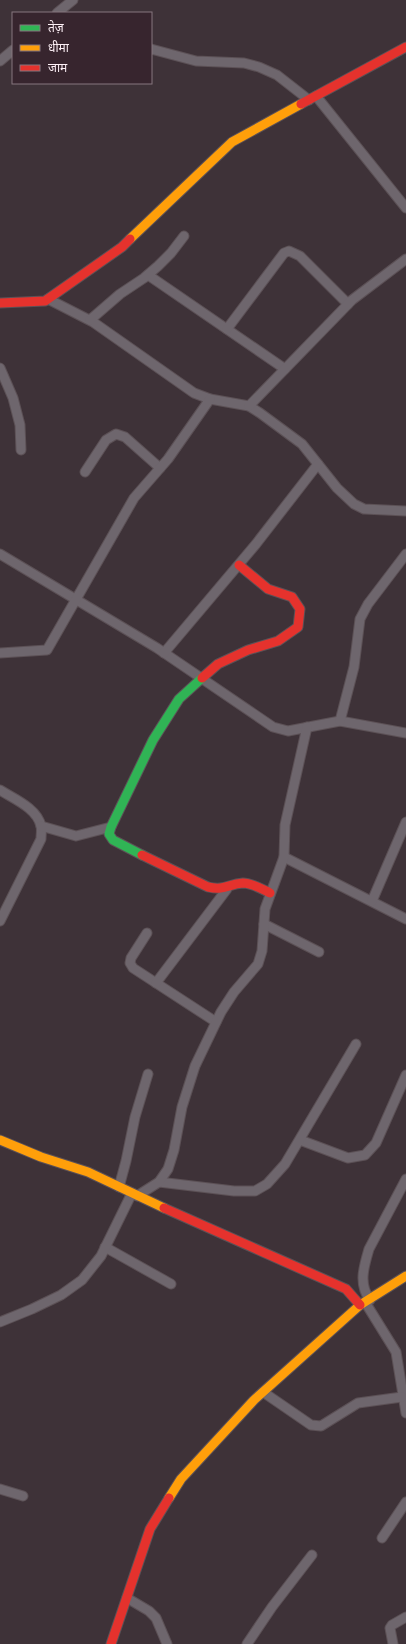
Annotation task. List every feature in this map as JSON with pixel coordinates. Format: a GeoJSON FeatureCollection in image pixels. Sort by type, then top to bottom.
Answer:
{"type":"FeatureCollection","features":[{"type":"Feature","properties":{"kind":"main road"},"geometry":{"type":"LineString","coordinates":[[0,303],[45,301],[122,247],[232,142],[406,47]]}},
{"type":"Feature","properties":{"kind":"main road"},"geometry":{"type":"LineString","coordinates":[[238,565],[268,589],[292,597],[300,609],[298,627],[278,641],[248,650],[218,664],[179,699],[153,740],[109,834],[113,840],[122,845],[215,890],[227,889],[243,883],[270,892]]}},
{"type":"Feature","properties":{"kind":"main road"},"geometry":{"type":"LineString","coordinates":[[0,1140],[41,1157],[88,1172],[134,1195],[346,1289],[365,1302]]}},
{"type":"Feature","properties":{"kind":"main road"},"geometry":{"type":"LineString","coordinates":[[111,1644],[150,1529],[181,1479],[210,1446],[263,1392],[365,1302],[406,1276]]}},
{"type":"Feature","properties":{"kind":"street"},"geometry":{"type":"LineString","coordinates":[[59,12],[70,6]]}},
{"type":"Feature","properties":{"kind":"street"},"geometry":{"type":"LineString","coordinates":[[152,49],[196,61],[244,63],[259,67],[277,75],[313,98],[406,208]]}},
{"type":"Feature","properties":{"kind":"street"},"geometry":{"type":"LineString","coordinates":[[0,61],[12,51]]}},
{"type":"Feature","properties":{"kind":"street"},"geometry":{"type":"LineString","coordinates":[[90,320],[120,294],[148,275],[172,253],[184,236]]}},
{"type":"Feature","properties":{"kind":"street"},"geometry":{"type":"LineString","coordinates":[[226,328],[284,253],[289,251],[300,256],[348,304]]}},
{"type":"Feature","properties":{"kind":"street"},"geometry":{"type":"LineString","coordinates":[[249,406],[348,304],[406,258]]}},
{"type":"Feature","properties":{"kind":"street"},"geometry":{"type":"LineString","coordinates":[[148,275],[285,369]]}},
{"type":"Feature","properties":{"kind":"street"},"geometry":{"type":"LineString","coordinates":[[48,299],[90,320],[194,393],[210,399],[249,406],[302,444],[337,488],[359,507],[374,510],[406,511]]}},
{"type":"Feature","properties":{"kind":"street"},"geometry":{"type":"LineString","coordinates":[[0,368],[13,398],[20,425],[21,450]]}},
{"type":"Feature","properties":{"kind":"street"},"geometry":{"type":"LineString","coordinates":[[0,653],[47,650],[134,498],[160,468],[210,399]]}},
{"type":"Feature","properties":{"kind":"street"},"geometry":{"type":"LineString","coordinates":[[85,472],[106,440],[116,434],[125,437],[160,468]]}},
{"type":"Feature","properties":{"kind":"street"},"geometry":{"type":"LineString","coordinates":[[164,653],[238,565],[318,464]]}},
{"type":"Feature","properties":{"kind":"street"},"geometry":{"type":"LineString","coordinates":[[0,554],[164,653],[274,727],[288,731],[340,721],[406,733]]}},
{"type":"Feature","properties":{"kind":"street"},"geometry":{"type":"LineString","coordinates":[[340,721],[354,662],[360,619],[368,604],[406,554]]}},
{"type":"Feature","properties":{"kind":"street"},"geometry":{"type":"LineString","coordinates":[[0,1322],[61,1295],[82,1280],[100,1256],[134,1195],[159,1182],[168,1169],[174,1150],[182,1107],[195,1066],[216,1022],[234,992],[258,964],[262,951],[266,909],[270,892],[284,857],[285,825],[307,728]]}},
{"type":"Feature","properties":{"kind":"street"},"geometry":{"type":"LineString","coordinates":[[0,790],[36,814],[41,826],[41,839],[0,921]]}},
{"type":"Feature","properties":{"kind":"street"},"geometry":{"type":"LineString","coordinates":[[372,901],[406,822]]}},
{"type":"Feature","properties":{"kind":"street"},"geometry":{"type":"LineString","coordinates":[[41,826],[76,836],[111,827]]}},
{"type":"Feature","properties":{"kind":"street"},"geometry":{"type":"LineString","coordinates":[[284,857],[406,919]]}},
{"type":"Feature","properties":{"kind":"street"},"geometry":{"type":"LineString","coordinates":[[156,983],[227,889]]}},
{"type":"Feature","properties":{"kind":"street"},"geometry":{"type":"LineString","coordinates":[[264,924],[319,952]]}},
{"type":"Feature","properties":{"kind":"street"},"geometry":{"type":"LineString","coordinates":[[147,933],[131,958],[130,963],[133,968],[216,1022]]}},
{"type":"Feature","properties":{"kind":"street"},"geometry":{"type":"LineString","coordinates":[[159,1182],[234,1191],[255,1191],[267,1184],[285,1164],[356,1044]]}},
{"type":"Feature","properties":{"kind":"street"},"geometry":{"type":"LineString","coordinates":[[119,1187],[135,1117],[148,1074]]}},
{"type":"Feature","properties":{"kind":"street"},"geometry":{"type":"LineString","coordinates":[[300,1140],[348,1158],[365,1155],[376,1143],[406,1075]]}},
{"type":"Feature","properties":{"kind":"street"},"geometry":{"type":"LineString","coordinates":[[406,1179],[369,1249],[363,1271],[363,1283],[366,1294],[365,1302],[396,1352],[402,1397],[406,1413]]}},
{"type":"Feature","properties":{"kind":"street"},"geometry":{"type":"LineString","coordinates":[[105,1247],[171,1284]]}},
{"type":"Feature","properties":{"kind":"street"},"geometry":{"type":"LineString","coordinates":[[263,1392],[311,1425],[322,1426],[358,1403],[402,1397]]}},
{"type":"Feature","properties":{"kind":"street"},"geometry":{"type":"LineString","coordinates":[[0,1489],[23,1496]]}},
{"type":"Feature","properties":{"kind":"street"},"geometry":{"type":"LineString","coordinates":[[382,1538],[406,1502]]}},
{"type":"Feature","properties":{"kind":"street"},"geometry":{"type":"LineString","coordinates":[[247,1644],[272,1607],[312,1555]]}},
{"type":"Feature","properties":{"kind":"street"},"geometry":{"type":"LineString","coordinates":[[127,1598],[150,1611],[156,1618],[167,1644]]}},
{"type":"Feature","properties":{"kind":"street"},"geometry":{"type":"LineString","coordinates":[[393,1644],[390,1628],[392,1625],[406,1617]]}},
{"type":"Feature","properties":{"kind":"traffic: fast"},"geometry":{"type":"LineString","coordinates":[[142,855],[113,840],[109,834],[111,827],[153,740],[179,699],[202,678]]}},
{"type":"Feature","properties":{"kind":"traffic: slow"},"geometry":{"type":"LineString","coordinates":[[130,239],[232,142],[301,104]]}},
{"type":"Feature","properties":{"kind":"traffic: slow"},"geometry":{"type":"LineString","coordinates":[[0,1140],[41,1157],[88,1172],[164,1208]]}},
{"type":"Feature","properties":{"kind":"traffic: slow"},"geometry":{"type":"LineString","coordinates":[[169,1498],[181,1479],[254,1400],[360,1305],[406,1276]]}},
{"type":"Feature","properties":{"kind":"traffic: jam"},"geometry":{"type":"LineString","coordinates":[[301,104],[406,47]]}},
{"type":"Feature","properties":{"kind":"traffic: jam"},"geometry":{"type":"LineString","coordinates":[[0,303],[45,301],[122,247],[130,239]]}},
{"type":"Feature","properties":{"kind":"traffic: jam"},"geometry":{"type":"LineString","coordinates":[[202,678],[218,664],[248,650],[278,641],[298,627],[300,609],[292,597],[268,589],[239,565]]}},
{"type":"Feature","properties":{"kind":"traffic: jam"},"geometry":{"type":"LineString","coordinates":[[142,855],[208,887],[223,888],[246,883],[257,886],[270,893]]}},
{"type":"Feature","properties":{"kind":"traffic: jam"},"geometry":{"type":"LineString","coordinates":[[164,1208],[346,1289],[360,1305]]}},
{"type":"Feature","properties":{"kind":"traffic: jam"},"geometry":{"type":"LineString","coordinates":[[111,1644],[150,1529],[169,1498]]}}]}
